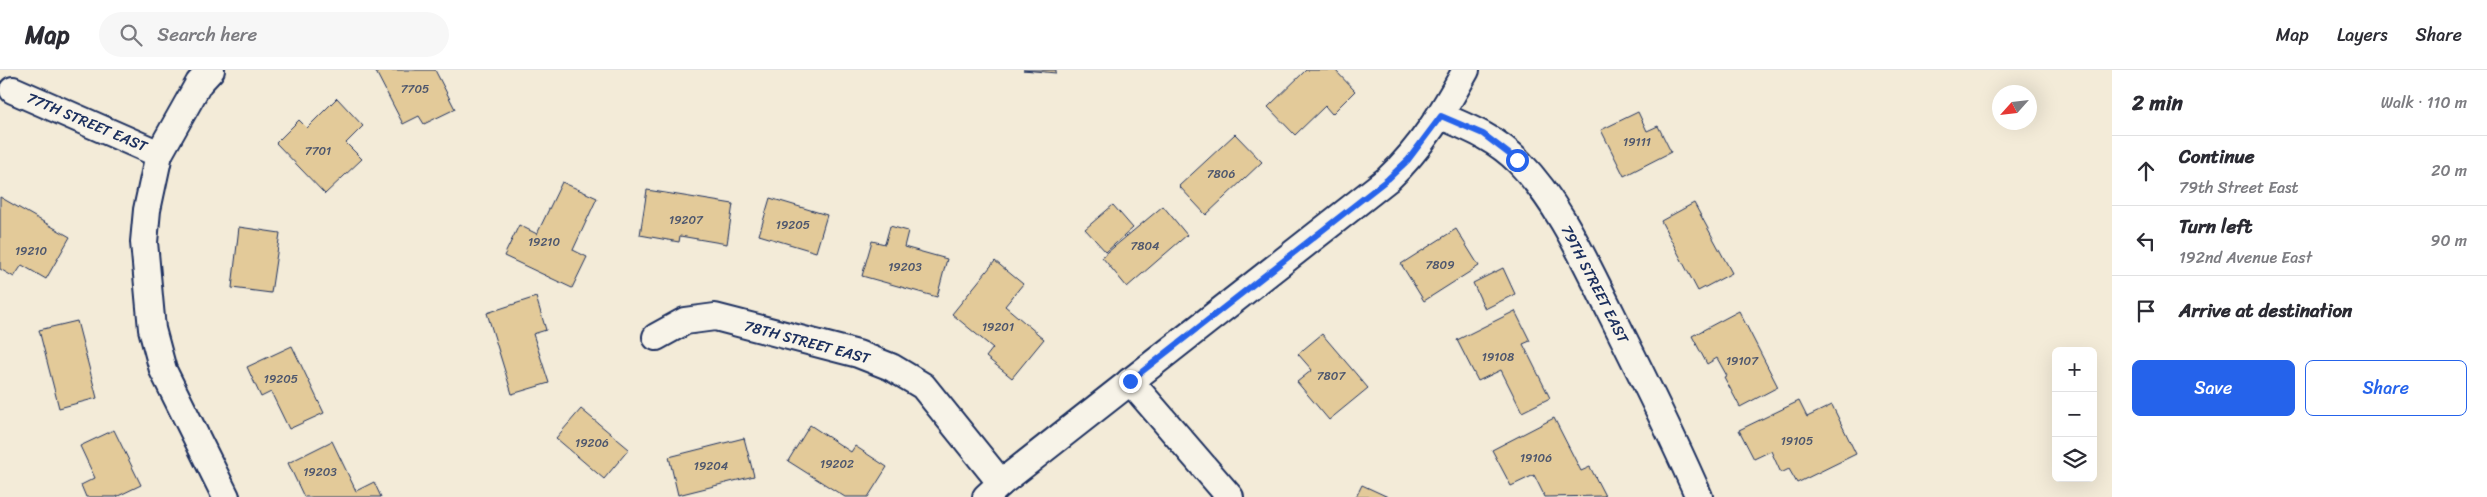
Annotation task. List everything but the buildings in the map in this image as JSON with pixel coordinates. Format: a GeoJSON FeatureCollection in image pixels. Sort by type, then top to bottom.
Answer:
{"type":"FeatureCollection","features":[{"type":"Feature","properties":{"kind":"street"},"geometry":{"type":"LineString","coordinates":[[159,154],[199,83],[211,70]]}},
{"type":"Feature","properties":{"kind":"street"},"geometry":{"type":"LineString","coordinates":[[994,490],[1388,179],[1408,160],[1441,116],[1466,70]]}},
{"type":"Feature","properties":{"kind":"street","name":"77TH STREET EAST"},"geometry":{"type":"LineString","coordinates":[[13,90],[159,154],[147,210],[144,242],[152,329],[163,370],[226,497]]}},
{"type":"Feature","properties":{"kind":"street","name":"79TH STREET EAST"},"geometry":{"type":"LineString","coordinates":[[1441,116],[1483,134],[1517,160],[1545,190],[1576,244],[1660,412],[1699,497]]}},
{"type":"Feature","properties":{"kind":"street","name":"78TH STREET EAST"},"geometry":{"type":"LineString","coordinates":[[656,337],[685,321],[715,318],[858,354],[891,367],[923,386],[994,490]]}},
{"type":"Feature","properties":{"kind":"street"},"geometry":{"type":"LineString","coordinates":[[1130,381],[1230,497]]}},
{"type":"Feature","properties":{"kind":"route"},"geometry":{"type":"LineString","coordinates":[[1130,381],[1388,179],[1408,160],[1441,116],[1483,134],[1517,160]]}}]}
